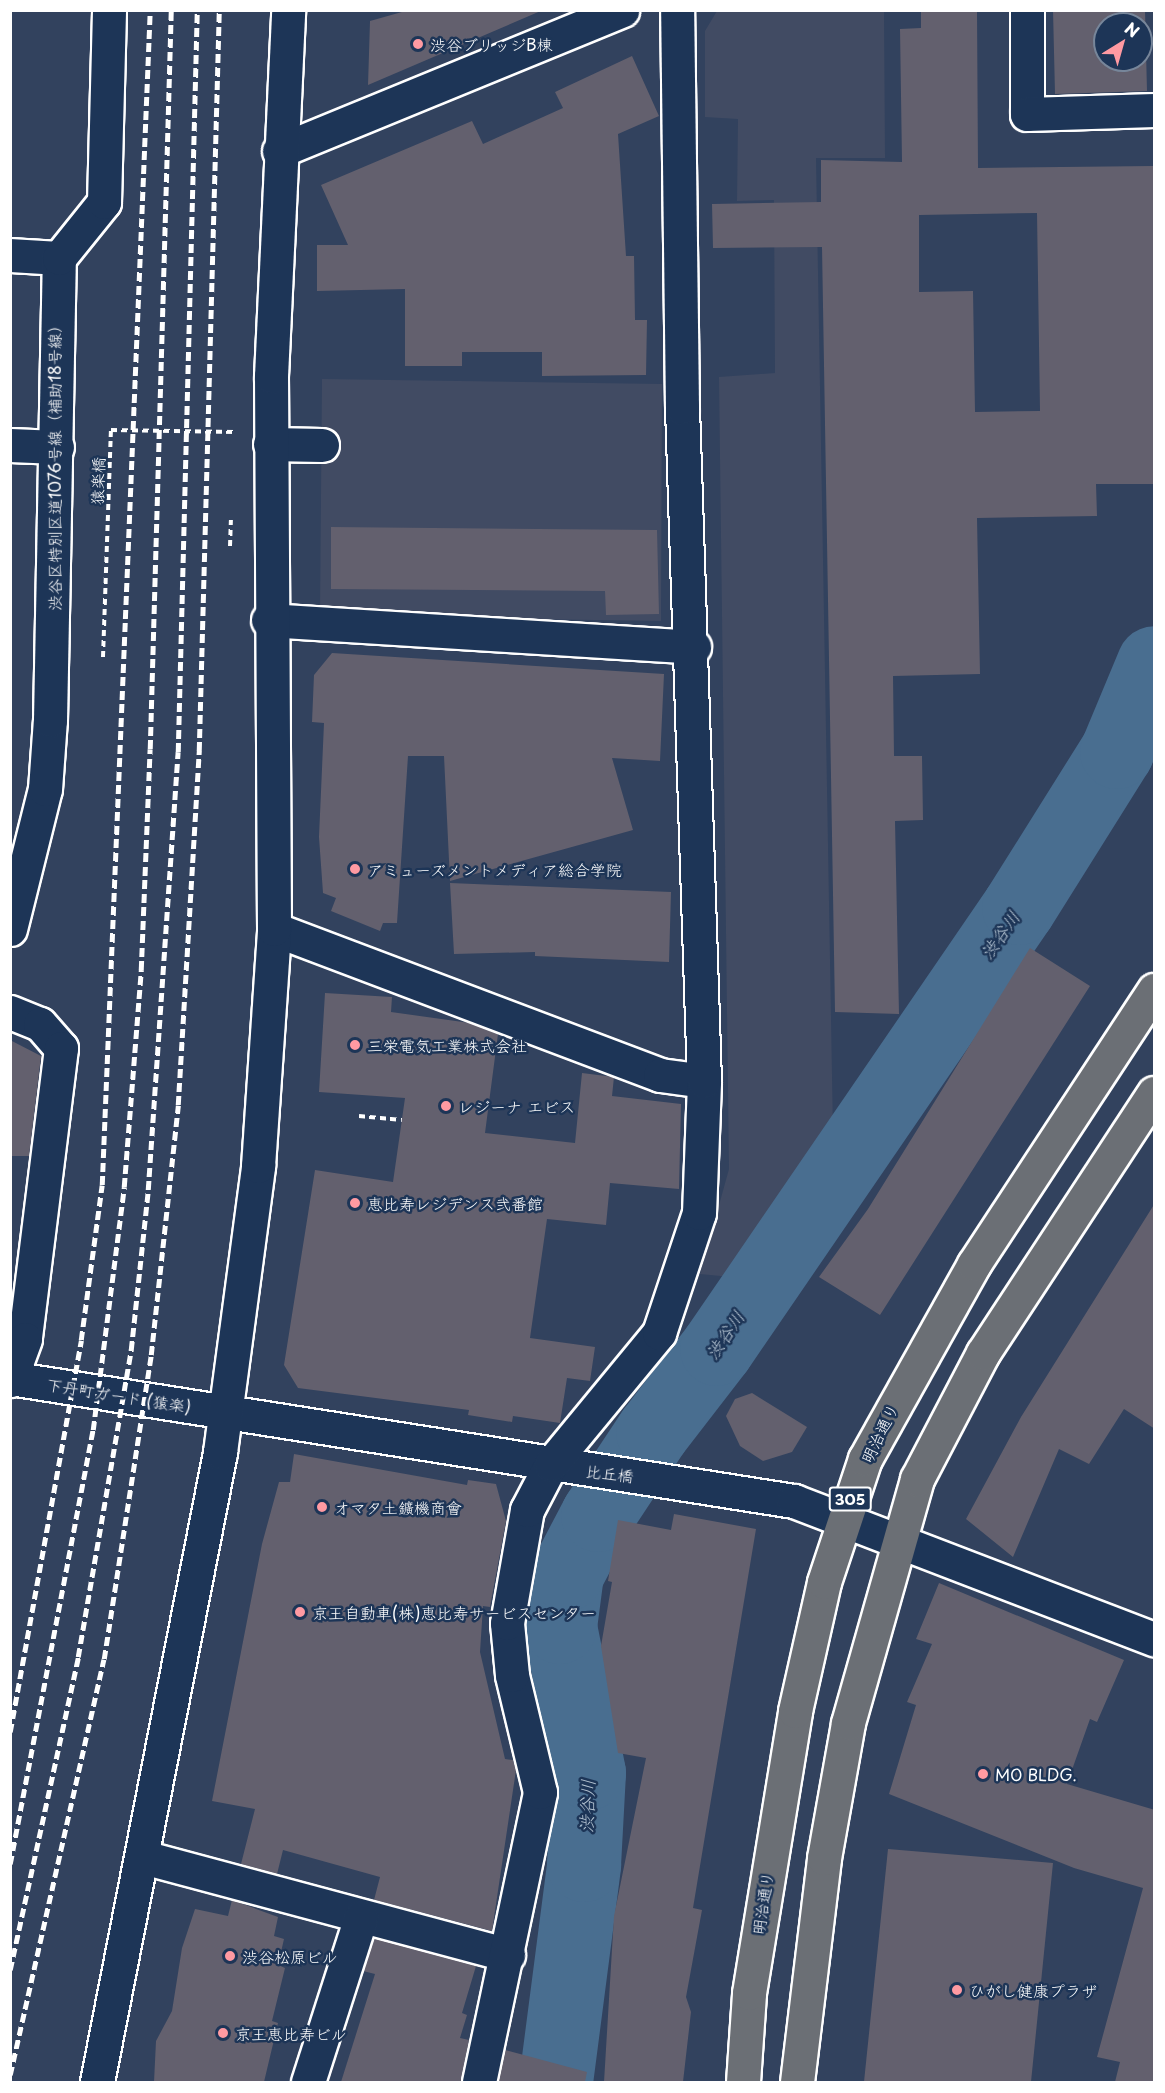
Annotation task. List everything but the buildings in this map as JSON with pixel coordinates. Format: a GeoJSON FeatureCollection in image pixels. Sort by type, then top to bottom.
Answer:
{"type":"FeatureCollection","features":[{"type":"Feature","properties":{"kind":"main road","name":"明治通り"},"geometry":{"type":"LineString","coordinates":[[743,2082],[749,1993],[770,1853],[795,1711],[843,1519],[865,1459],[935,1328],[1155,990]]}},
{"type":"Feature","properties":{"kind":"main road"},"geometry":{"type":"LineString","coordinates":[[797,2082],[820,1880],[848,1723],[897,1539],[917,1479],[972,1371],[1155,1093]]}},
{"type":"Feature","properties":{"kind":"street"},"geometry":{"type":"LineString","coordinates":[[10,255],[59,258],[104,202],[109,10]]}},
{"type":"Feature","properties":{"kind":"street"},"geometry":{"type":"LineString","coordinates":[[97,2082],[143,1857],[226,1413],[258,1166],[274,929],[268,620],[270,444],[279,152],[288,10]]}},
{"type":"Feature","properties":{"kind":"street"},"geometry":{"type":"LineString","coordinates":[[279,152],[622,10]]}},
{"type":"Feature","properties":{"kind":"street"},"geometry":{"type":"LineString","coordinates":[[479,2082],[508,1955],[540,1792],[512,1675],[507,1623],[527,1510],[563,1466],[659,1333],[699,1213],[704,1081],[694,648],[673,451],[677,10]]}},
{"type":"Feature","properties":{"kind":"street"},"geometry":{"type":"LineString","coordinates":[[1027,10],[1027,114],[1155,110]]}},
{"type":"Feature","properties":{"kind":"street","name":"渋谷区特別区道1076号線（補助18号線）"},"geometry":{"type":"LineString","coordinates":[[10,929],[45,789],[57,447],[56,296],[59,258]]}},
{"type":"Feature","properties":{"kind":"street"},"geometry":{"type":"LineString","coordinates":[[270,444],[322,445]]}},
{"type":"Feature","properties":{"kind":"street"},"geometry":{"type":"LineString","coordinates":[[10,445],[57,447]]}},
{"type":"Feature","properties":{"kind":"street"},"geometry":{"type":"LineString","coordinates":[[268,620],[694,648]]}},
{"type":"Feature","properties":{"kind":"street"},"geometry":{"type":"LineString","coordinates":[[274,929],[660,1075],[704,1081]]}},
{"type":"Feature","properties":{"kind":"street"},"geometry":{"type":"LineString","coordinates":[[10,1012],[40,1024],[61,1048],[25,1339],[11,1378]]}},
{"type":"Feature","properties":{"kind":"street","name":"下丹町ガード (猿楽)"},"geometry":{"type":"LineString","coordinates":[[11,1378],[563,1466]]}},
{"type":"Feature","properties":{"kind":"street","name":"比丘橋"},"geometry":{"type":"LineString","coordinates":[[563,1466],[794,1502],[897,1539],[1155,1639]]}},
{"type":"Feature","properties":{"kind":"street"},"geometry":{"type":"LineString","coordinates":[[143,1857],[508,1955]]}},
{"type":"Feature","properties":{"kind":"street"},"geometry":{"type":"LineString","coordinates":[[308,2082],[361,1917]]}},
{"type":"Feature","properties":{"kind":"path","name":"猿楽橋"},"geometry":{"type":"LineString","coordinates":[[103,657],[111,430],[235,432]]}},
{"type":"Feature","properties":{"kind":"path"},"geometry":{"type":"LineString","coordinates":[[359,1116],[402,1120]]}},
{"type":"Feature","properties":{"kind":"shaded area"},"geometry":{"type":"Polygon","coordinates":[[[717,11],[884,11],[885,158],[816,158],[833,1132],[731,1277],[700,1274],[729,1169],[719,377],[775,373],[774,200],[737,201],[738,119],[705,117],[705,31],[717,11]]]}},
{"type":"Feature","properties":{"kind":"shaded area"},"geometry":{"type":"Polygon","coordinates":[[[322,379],[662,384],[661,621],[320,616],[322,379]]]}},
{"type":"Feature","properties":{"kind":"waterway","name":"渋谷川"},"geometry":{"type":"LineString","coordinates":[[556,2082],[584,1865],[589,1773],[560,1627],[567,1574],[598,1515],[653,1432],[717,1349],[1019,908],[1117,752],[1154,663]]}},
{"type":"Feature","properties":{"kind":"railway"},"geometry":{"type":"LineString","coordinates":[[10,1732],[81,1340],[102,1185],[150,10]]}},
{"type":"Feature","properties":{"kind":"railway"},"geometry":{"type":"LineString","coordinates":[[10,1864],[93,1430],[124,1187],[141,970],[150,749],[171,10]]}},
{"type":"Feature","properties":{"kind":"railway"},"geometry":{"type":"LineString","coordinates":[[10,1970],[78,1657],[131,1350],[148,1190],[178,752],[197,10]]}},
{"type":"Feature","properties":{"kind":"railway"},"geometry":{"type":"LineString","coordinates":[[10,2075],[104,1659],[151,1355],[178,1105],[199,751],[219,10]]}},
{"type":"Feature","properties":{"kind":"place","name":"渋谷ブリッジB棟"},"geometry":{"type":"Point","coordinates":[418,44]}},
{"type":"Feature","properties":{"kind":"place","name":"アミューズメントメディア総合学院"},"geometry":{"type":"Point","coordinates":[355,869]}},
{"type":"Feature","properties":{"kind":"place","name":"三栄電気工業株式会社"},"geometry":{"type":"Point","coordinates":[355,1045]}},
{"type":"Feature","properties":{"kind":"place","name":"レジーナ エビス"},"geometry":{"type":"Point","coordinates":[446,1106]}},
{"type":"Feature","properties":{"kind":"place","name":"恵比寿レジデンス弐番館"},"geometry":{"type":"Point","coordinates":[355,1203]}},
{"type":"Feature","properties":{"kind":"place","name":"オマタ土鑛機商會"},"geometry":{"type":"Point","coordinates":[322,1507]}},
{"type":"Feature","properties":{"kind":"place","name":"京王自動車(株)恵比寿サービスセンター"},"geometry":{"type":"Point","coordinates":[300,1612]}},
{"type":"Feature","properties":{"kind":"place","name":"MO BLDG."},"geometry":{"type":"Point","coordinates":[983,1774]}},
{"type":"Feature","properties":{"kind":"place","name":"渋谷松原ビル"},"geometry":{"type":"Point","coordinates":[230,1956]}},
{"type":"Feature","properties":{"kind":"place","name":"ひがし健康プラザ"},"geometry":{"type":"Point","coordinates":[957,1990]}},
{"type":"Feature","properties":{"kind":"place","name":"京王恵比寿ビル"},"geometry":{"type":"Point","coordinates":[223,2033]}}]}
